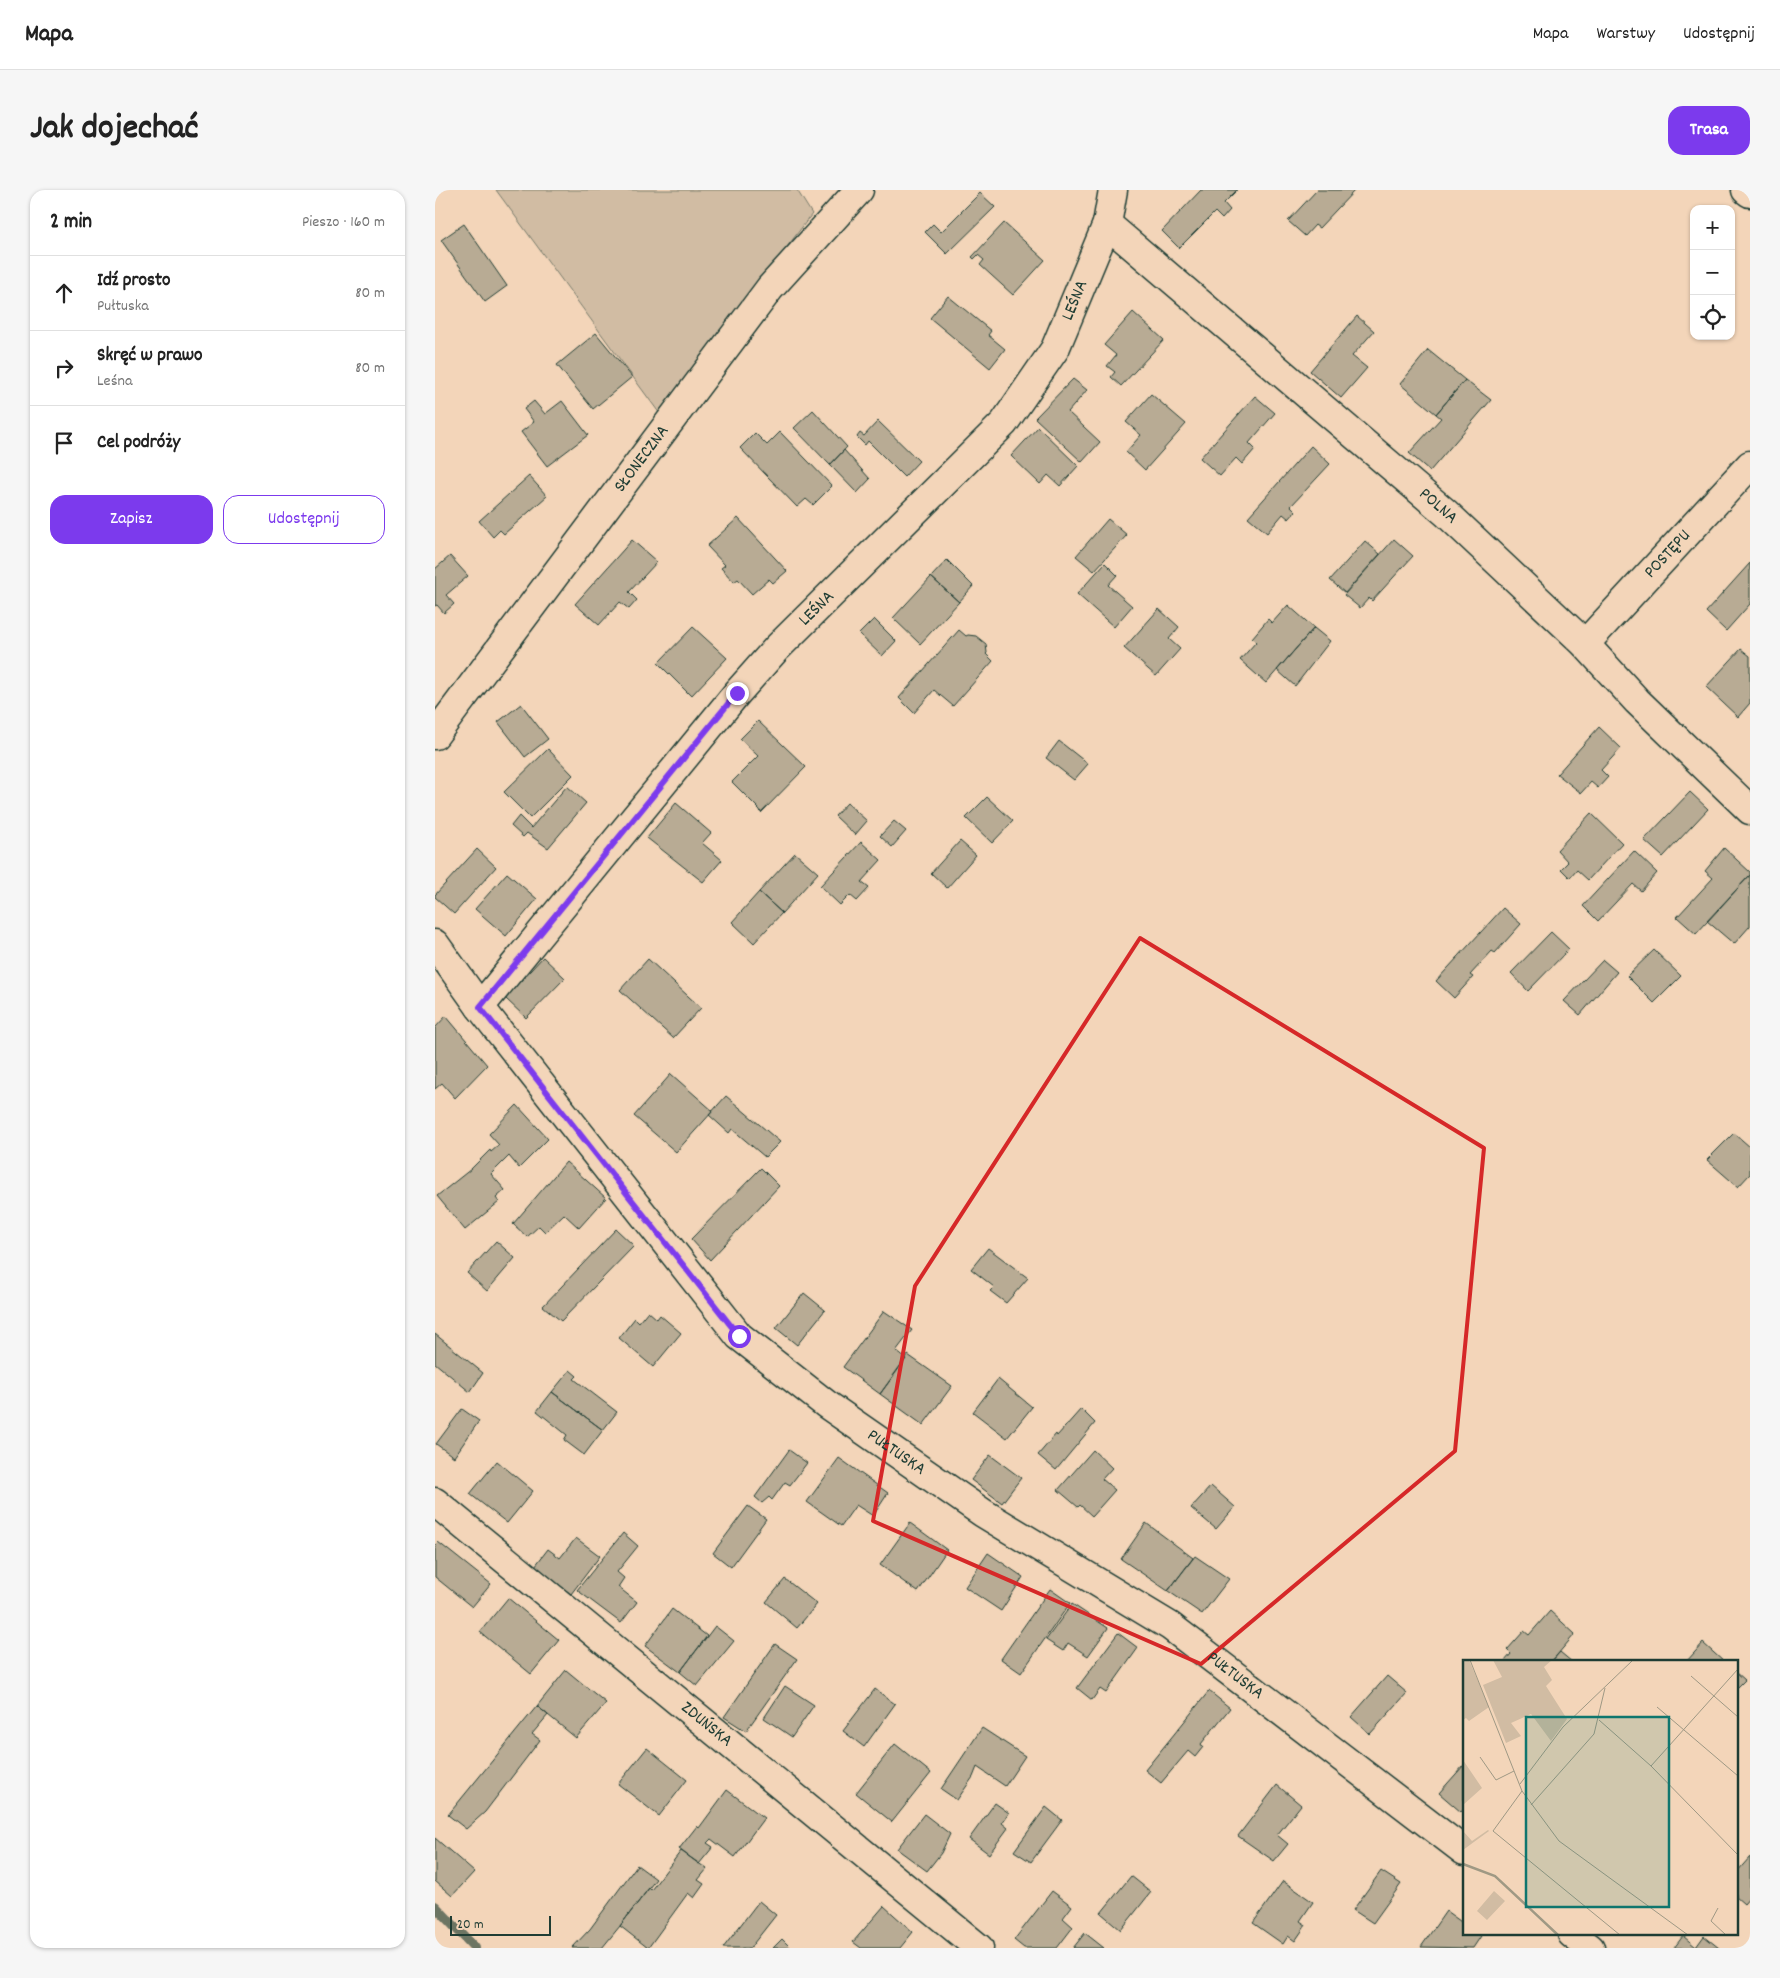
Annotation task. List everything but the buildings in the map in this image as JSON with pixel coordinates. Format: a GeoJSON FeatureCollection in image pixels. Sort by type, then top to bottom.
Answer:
{"type":"FeatureCollection","features":[{"type":"Feature","properties":{"kind":"street","name":"SŁONECZNA"},"geometry":{"type":"LineString","coordinates":[[435,735],[769,288],[859,190]]}},
{"type":"Feature","properties":{"kind":"street","name":"LEŚNA"},"geometry":{"type":"LineString","coordinates":[[480,1007],[731,700],[769,657],[1004,423],[1055,349],[1107,224],[1113,190]]}},
{"type":"Feature","properties":{"kind":"street"},"geometry":{"type":"LineString","coordinates":[[1746,190],[1750,193]]}},
{"type":"Feature","properties":{"kind":"street","name":"POLNA"},"geometry":{"type":"LineString","coordinates":[[1107,224],[1446,512],[1585,644],[1637,701],[1750,810]]}},
{"type":"Feature","properties":{"kind":"street","name":"POSTĘPU"},"geometry":{"type":"LineString","coordinates":[[1585,644],[1750,465]]}},
{"type":"Feature","properties":{"kind":"street","name":"PUŁTUSKA"},"geometry":{"type":"LineString","coordinates":[[435,944],[480,1007],[739,1336],[826,1404],[983,1513],[1170,1626],[1463,1849]]}},
{"type":"Feature","properties":{"kind":"street","name":"ZDUŃSKA"},"geometry":{"type":"LineString","coordinates":[[435,1502],[979,1948]]}},
{"type":"Feature","properties":{"kind":"street"},"geometry":{"type":"LineString","coordinates":[[1575,1936],[1590,1948]]}},
{"type":"Feature","properties":{"kind":"highlighted area"},"geometry":{"type":"Polygon","coordinates":[[[1140,938],[1484,1148],[1455,1451],[1201,1664],[873,1521],[915,1286],[1140,938]]]}},
{"type":"Feature","properties":{"kind":"shaded area"},"geometry":{"type":"Polygon","coordinates":[[[496,190],[797,190],[812,214],[660,414],[496,190]]]}},
{"type":"Feature","properties":{"kind":"waterway"},"geometry":{"type":"LineString","coordinates":[[435,1906],[475,1948]]}},
{"type":"Feature","properties":{"kind":"route"},"geometry":{"type":"LineString","coordinates":[[737,693],[480,1007],[739,1336]]}}]}
